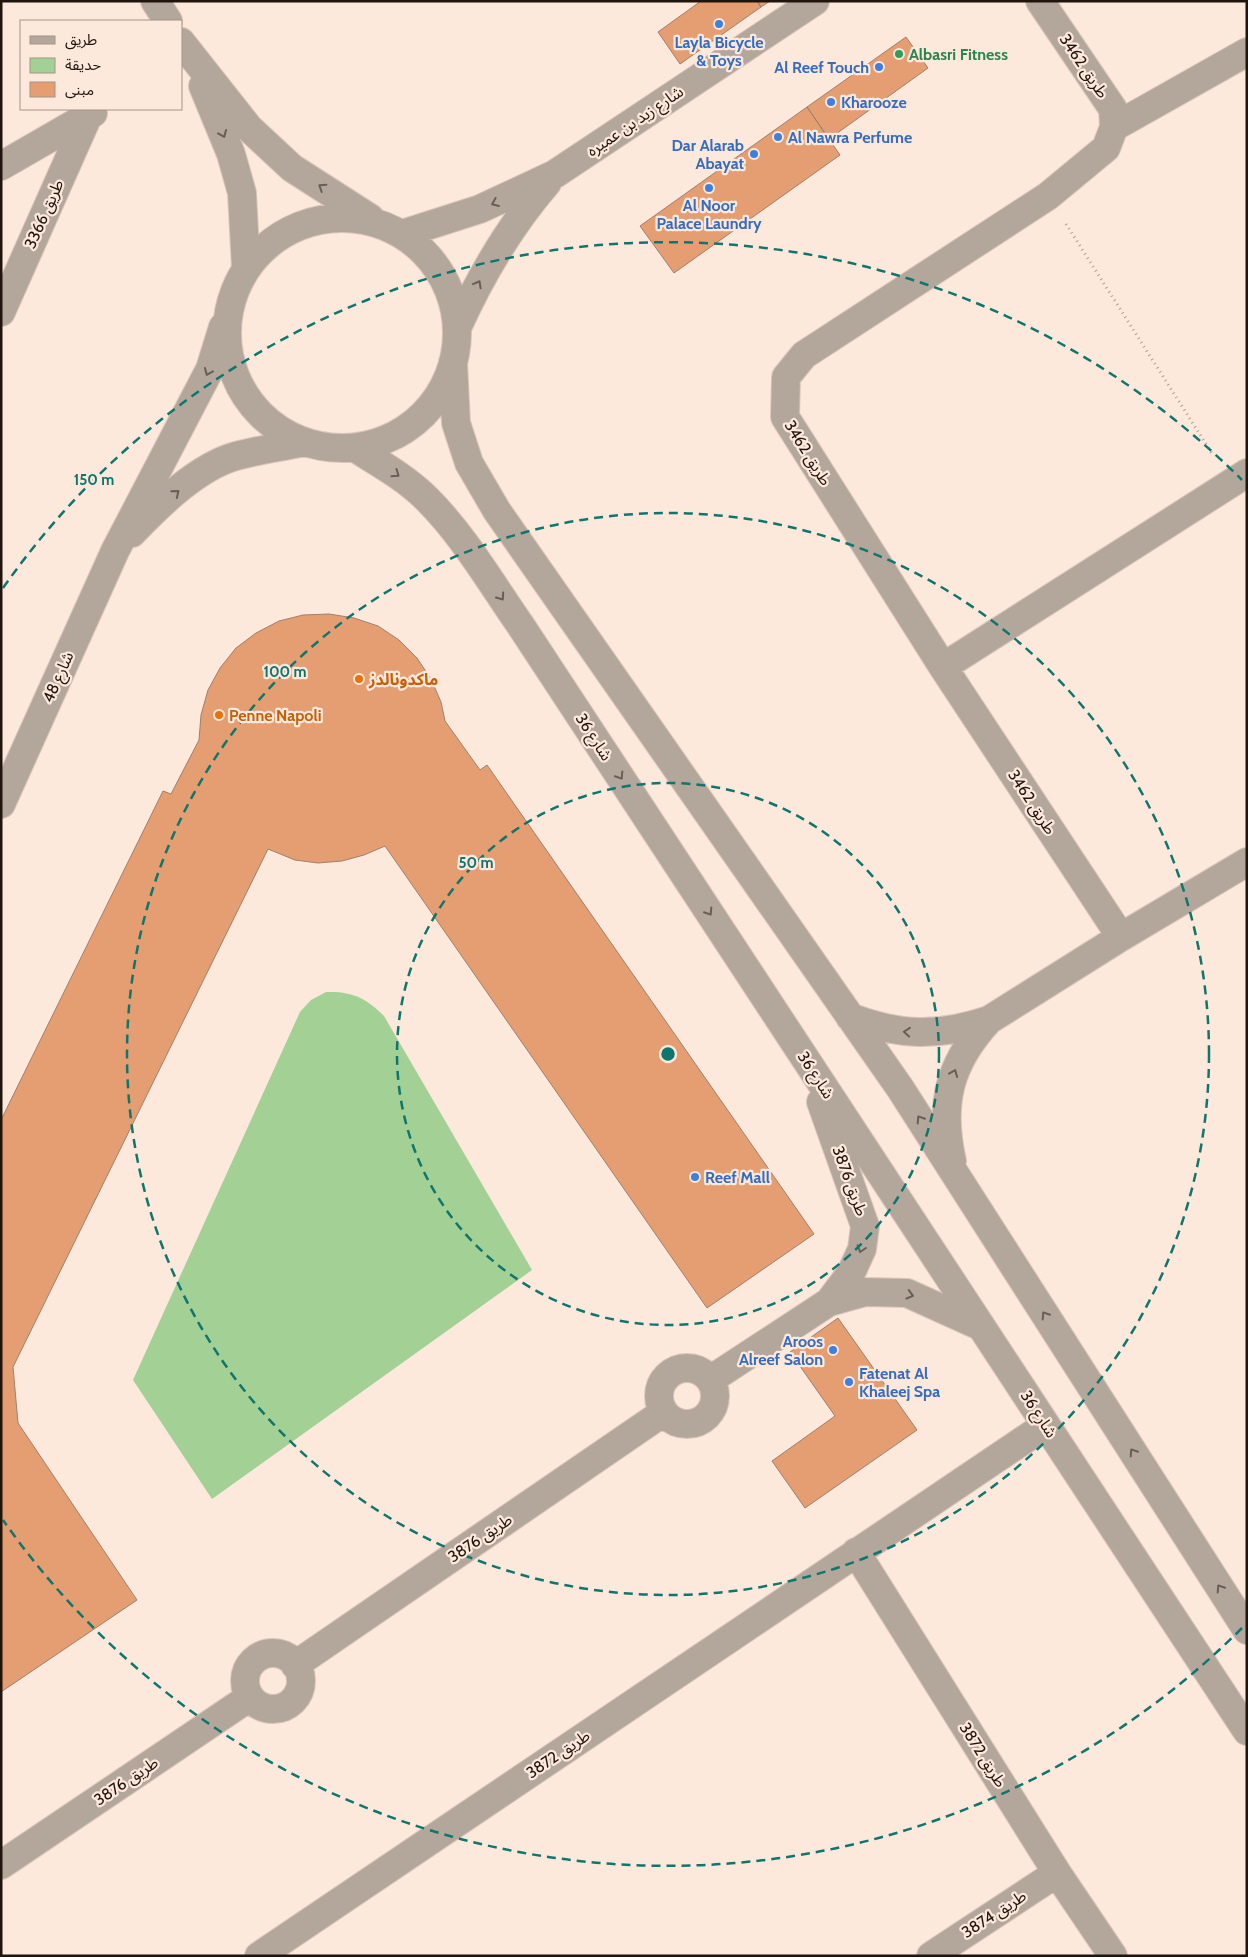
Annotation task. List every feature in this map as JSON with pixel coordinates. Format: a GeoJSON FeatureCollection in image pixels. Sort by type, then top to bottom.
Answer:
{"type":"FeatureCollection","features":[{"type":"Feature","properties":{"kind":"street"},"geometry":{"type":"LineString","coordinates":[[155,1],[167,20]]}},
{"type":"Feature","properties":{"kind":"street","name":"شارع زيد بن عميره"},"geometry":{"type":"LineString","coordinates":[[390,229],[480,209],[555,174],[815,1]]}},
{"type":"Feature","properties":{"kind":"street","name":"طريق 3462"},"geometry":{"type":"LineString","coordinates":[[1040,1],[1113,109],[1114,128],[1106,148],[1048,196],[804,355],[786,376],[785,417],[943,667],[1121,937]]}},
{"type":"Feature","properties":{"kind":"street"},"geometry":{"type":"LineString","coordinates":[[1114,128],[1247,52]]}},
{"type":"Feature","properties":{"kind":"street"},"geometry":{"type":"LineString","coordinates":[[184,54],[249,128],[292,168],[424,252],[441,274],[452,300],[457,328],[453,362],[456,423],[470,463],[497,511],[850,1017],[954,1172],[1247,1630]]}},
{"type":"Feature","properties":{"kind":"street"},"geometry":{"type":"LineString","coordinates":[[184,54],[231,154],[240,187],[246,268]]}},
{"type":"Feature","properties":{"kind":"street"},"geometry":{"type":"LineString","coordinates":[[1,166],[94,112]]}},
{"type":"Feature","properties":{"kind":"street","name":"طريق 3366"},"geometry":{"type":"LineString","coordinates":[[1,312],[94,112]]}},
{"type":"Feature","properties":{"kind":"street","name":"شارع زيد بن عميره"},"geometry":{"type":"LineString","coordinates":[[457,328],[472,295],[509,232],[555,174]]}},
{"type":"Feature","properties":{"kind":"street"},"geometry":{"type":"LineString","coordinates":[[390,229],[341,217],[305,223],[272,241],[246,268],[235,288],[229,309],[227,342],[234,375],[250,403],[274,426],[303,442],[328,448],[355,448],[388,439],[417,420],[440,394],[453,362]]}},
{"type":"Feature","properties":{"kind":"street","name":"شارع 48"},"geometry":{"type":"LineString","coordinates":[[1,804],[115,551],[210,369],[229,309]]}},
{"type":"Feature","properties":{"kind":"street","name":"شارع 48"},"geometry":{"type":"LineString","coordinates":[[115,551],[153,512],[206,469],[234,457],[303,442]]}},
{"type":"Feature","properties":{"kind":"street","name":"شارع 36"},"geometry":{"type":"LineString","coordinates":[[355,448],[398,476],[426,498],[455,530],[527,634],[1247,1731]]}},
{"type":"Feature","properties":{"kind":"street"},"geometry":{"type":"LineString","coordinates":[[943,667],[1239,478]]}},
{"type":"Feature","properties":{"kind":"street"},"geometry":{"type":"LineString","coordinates":[[850,1017],[888,1029],[919,1033],[966,1028],[989,1020],[1121,937],[1247,862]]}},
{"type":"Feature","properties":{"kind":"street"},"geometry":{"type":"LineString","coordinates":[[954,1172],[946,1126],[951,1079],[973,1037],[989,1020]]}},
{"type":"Feature","properties":{"kind":"street","name":"طريق 3876"},"geometry":{"type":"LineString","coordinates":[[803,1055],[866,1226],[862,1248],[850,1273],[828,1302]]}},
{"type":"Feature","properties":{"kind":"street","name":"طريق 3876"},"geometry":{"type":"LineString","coordinates":[[710,1380],[828,1302],[865,1292],[907,1293],[980,1326]]}},
{"type":"Feature","properties":{"kind":"street"},"geometry":{"type":"LineString","coordinates":[[695,1369],[710,1380],[714,1388],[715,1398],[708,1415],[701,1420],[692,1424],[683,1424],[674,1421],[664,1412],[660,1399],[660,1390],[669,1375],[677,1370],[695,1369]]}},
{"type":"Feature","properties":{"kind":"street","name":"طريق 3876"},"geometry":{"type":"LineString","coordinates":[[295,1665],[664,1412]]}},
{"type":"Feature","properties":{"kind":"street","name":"طريق 3872"},"geometry":{"type":"LineString","coordinates":[[259,1956],[1046,1425]]}},
{"type":"Feature","properties":{"kind":"street","name":"طريق 3872"},"geometry":{"type":"LineString","coordinates":[[856,1552],[1057,1873],[1113,1956]]}},
{"type":"Feature","properties":{"kind":"street"},"geometry":{"type":"LineString","coordinates":[[271,1653],[289,1658],[295,1665],[299,1673],[299,1692],[287,1706],[268,1709],[259,1706],[250,1697],[246,1684],[246,1675],[255,1660],[271,1653]]}},
{"type":"Feature","properties":{"kind":"street","name":"طريق 3876"},"geometry":{"type":"LineString","coordinates":[[1,1865],[250,1697]]}},
{"type":"Feature","properties":{"kind":"street","name":"طريق 3874"},"geometry":{"type":"LineString","coordinates":[[931,1956],[1057,1873]]}},
{"type":"Feature","properties":{"kind":"path"},"geometry":{"type":"LineString","coordinates":[[1048,196],[1239,478]]}},
{"type":"Feature","properties":{"kind":"green space"},"geometry":{"type":"Polygon","coordinates":[[[326,992],[351,994],[365,1000],[384,1016],[532,1270],[212,1499],[133,1380],[300,1012],[311,1000],[326,992]]]}},
{"type":"Feature","properties":{"kind":"building"},"geometry":{"type":"Polygon","coordinates":[[[701,1],[757,1],[761,7],[680,64],[658,32],[701,1]]]}},
{"type":"Feature","properties":{"kind":"building"},"geometry":{"type":"Polygon","coordinates":[[[757,1],[770,1],[761,7],[757,1]]]}},
{"type":"Feature","properties":{"kind":"building"},"geometry":{"type":"Polygon","coordinates":[[[906,37],[928,68],[829,139],[807,107],[906,37]]]}},
{"type":"Feature","properties":{"kind":"building"},"geometry":{"type":"Polygon","coordinates":[[[807,107],[840,155],[674,273],[640,226],[807,107]]]}},
{"type":"Feature","properties":{"kind":"building","name":"Reef Mall"},"geometry":{"type":"Polygon","coordinates":[[[329,614],[354,618],[378,626],[399,640],[417,658],[431,679],[441,702],[445,721],[480,770],[487,765],[814,1234],[707,1308],[385,846],[364,855],[342,861],[318,863],[295,860],[268,849],[13,1367],[18,1423],[137,1600],[1,1692],[1,1120],[163,791],[171,794],[199,740],[201,715],[208,690],[220,668],[236,648],[256,633],[279,621],[303,615],[329,614]]]}},
{"type":"Feature","properties":{"kind":"building"},"geometry":{"type":"Polygon","coordinates":[[[838,1318],[917,1430],[805,1508],[772,1461],[835,1416],[790,1352],[838,1318]]]}},
{"type":"Feature","properties":{"kind":"place","name":"Layla Bicycle & Toys"},"geometry":{"type":"Point","coordinates":[719,24]}},
{"type":"Feature","properties":{"kind":"place","name":"Albasri Fitness"},"geometry":{"type":"Point","coordinates":[899,54]}},
{"type":"Feature","properties":{"kind":"place","name":"Al Reef Touch"},"geometry":{"type":"Point","coordinates":[879,67]}},
{"type":"Feature","properties":{"kind":"place","name":"Kharooze"},"geometry":{"type":"Point","coordinates":[831,102]}},
{"type":"Feature","properties":{"kind":"place","name":"Al Nawra Perfume"},"geometry":{"type":"Point","coordinates":[778,137]}},
{"type":"Feature","properties":{"kind":"place","name":"Dar Alarab Abayat"},"geometry":{"type":"Point","coordinates":[754,154]}},
{"type":"Feature","properties":{"kind":"place","name":"Al Noor Palace Laundry"},"geometry":{"type":"Point","coordinates":[709,188]}},
{"type":"Feature","properties":{"kind":"place","name":"ماكدونالدز"},"geometry":{"type":"Point","coordinates":[359,679]}},
{"type":"Feature","properties":{"kind":"place","name":"Penne Napoli"},"geometry":{"type":"Point","coordinates":[219,715]}},
{"type":"Feature","properties":{"kind":"place","name":"Reef Mall"},"geometry":{"type":"Point","coordinates":[695,1177]}},
{"type":"Feature","properties":{"kind":"place","name":"Aroos Alreef Salon"},"geometry":{"type":"Point","coordinates":[833,1350]}},
{"type":"Feature","properties":{"kind":"place","name":"Fatenat Al Khaleej Spa"},"geometry":{"type":"Point","coordinates":[849,1382]}}]}
